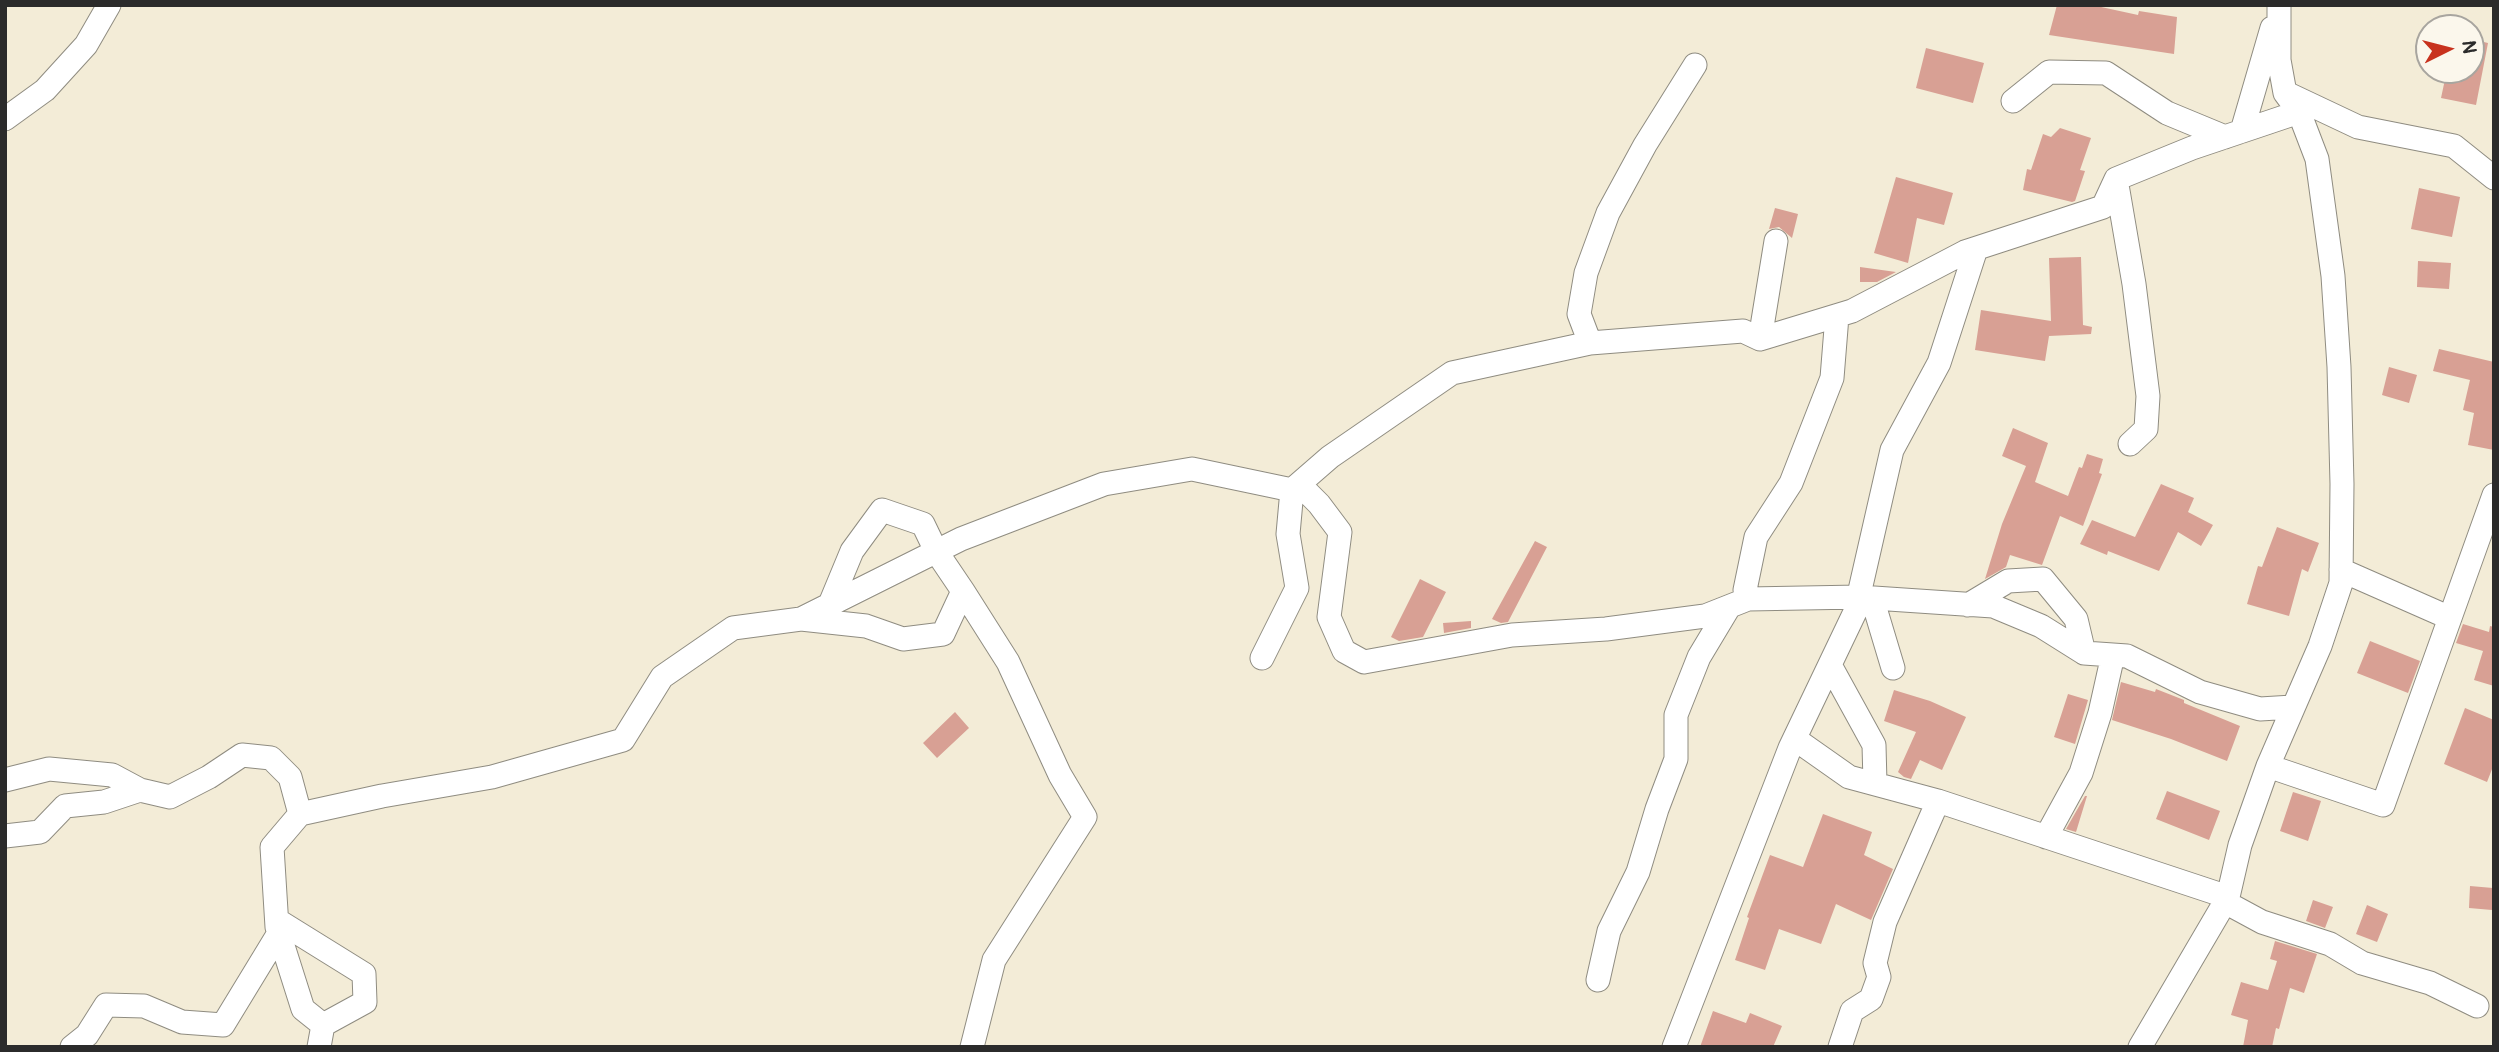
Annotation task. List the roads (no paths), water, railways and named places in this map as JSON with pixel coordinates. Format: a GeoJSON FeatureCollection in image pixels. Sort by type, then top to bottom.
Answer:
{"type":"FeatureCollection","features":[{"type":"Feature","properties":{"kind":"street"},"geometry":{"type":"LineString","coordinates":[[5,119],[46,90],[86,45],[109,5]]}},
{"type":"Feature","properties":{"kind":"street"},"geometry":{"type":"LineString","coordinates":[[2140,1047],[2227,899],[2240,845],[2269,766],[2320,646],[2341,583],[2339,367],[2333,276],[2317,159],[2299,112],[2285,93],[2279,60],[2279,5]]}},
{"type":"Feature","properties":{"kind":"street"},"geometry":{"type":"LineString","coordinates":[[2233,134],[2279,5]]}},
{"type":"Feature","properties":{"kind":"street"},"geometry":{"type":"LineString","coordinates":[[1590,343],[1579,314],[1586,273],[1608,213],[1645,145],[1695,65]]}},
{"type":"Feature","properties":{"kind":"street"},"geometry":{"type":"LineString","coordinates":[[2013,101],[2049,72],[2106,73],[2167,113],[2233,134]]}},
{"type":"Feature","properties":{"kind":"street"},"geometry":{"type":"LineString","coordinates":[[2285,93],[2358,127],[2454,146],[2494,178]]}},
{"type":"Feature","properties":{"kind":"street"},"geometry":{"type":"LineString","coordinates":[[1262,658],[1297,588],[1288,534],[1296,487],[1330,457],[1452,373],[1590,343],[1743,331],[1760,339],[1837,316],[1852,311],[1976,248],[2103,207],[2116,179],[2299,112]]}},
{"type":"Feature","properties":{"kind":"street"},"geometry":{"type":"LineString","coordinates":[[2116,179],[2134,284],[2148,396],[2146,429],[2130,444]]}},
{"type":"Feature","properties":{"kind":"street"},"geometry":{"type":"LineString","coordinates":[[1760,339],[1776,241]]}},
{"type":"Feature","properties":{"kind":"street"},"geometry":{"type":"LineString","coordinates":[[1674,1047],[1795,739],[1855,612],[1866,598],[1892,450],[1939,363],[1976,248]]}},
{"type":"Feature","properties":{"kind":"street"},"geometry":{"type":"LineString","coordinates":[[1598,980],[1609,931],[1638,872],[1676,759],[1676,715],[1699,657],[1739,603],[1745,590],[1756,537],[1791,483],[1832,378],[1837,316]]}},
{"type":"Feature","properties":{"kind":"street"},"geometry":{"type":"LineString","coordinates":[[801,619],[961,539],[1104,484],[1192,469],[1296,487],[1319,504],[1340,532],[1329,617],[1344,651],[1364,662],[1512,635],[1606,629],[1705,616],[1739,603],[1866,598],[1993,606],[2041,626],[2084,653],[2127,656],[2200,692],[2260,709],[2293,707]]}},
{"type":"Feature","properties":{"kind":"street"},"geometry":{"type":"LineString","coordinates":[[2269,766],[2383,805],[2494,495]]}},
{"type":"Feature","properties":{"kind":"street"},"geometry":{"type":"LineString","coordinates":[[830,604],[852,551],[882,510],[923,524],[936,551],[1008,662],[1060,775],[1085,817],[993,960],[972,1047]]}},
{"type":"Feature","properties":{"kind":"street"},"geometry":{"type":"LineString","coordinates":[[2341,570],[2451,618]]}},
{"type":"Feature","properties":{"kind":"street"},"geometry":{"type":"LineString","coordinates":[[1968,605],[2008,582],[2043,579],[2076,619],[2084,653]]}},
{"type":"Feature","properties":{"kind":"street"},"geometry":{"type":"LineString","coordinates":[[278,926],[364,974],[365,1002],[321,1036],[303,1009],[278,926],[272,847],[300,814],[382,796],[492,777],[623,740],[662,677],[733,628],[801,619],[866,626],[903,639],[943,634],[963,591]]}},
{"type":"Feature","properties":{"kind":"street"},"geometry":{"type":"LineString","coordinates":[[1866,598],[1893,667]]}},
{"type":"Feature","properties":{"kind":"street"},"geometry":{"type":"LineString","coordinates":[[2046,837],[2081,773],[2100,713],[2113,655]]}},
{"type":"Feature","properties":{"kind":"street"},"geometry":{"type":"LineString","coordinates":[[1830,665],[1874,745],[1875,783]]}},
{"type":"Feature","properties":{"kind":"street"},"geometry":{"type":"LineString","coordinates":[[1795,739],[1849,776],[1938,801],[2227,899],[2262,922],[2330,944],[2362,963],[2430,983],[2477,1006]]}},
{"type":"Feature","properties":{"kind":"street"},"geometry":{"type":"LineString","coordinates":[[5,780],[48,768],[112,775],[140,790],[170,797],[209,777],[243,755],[271,758],[290,777],[300,814]]}},
{"type":"Feature","properties":{"kind":"street"},"geometry":{"type":"LineString","coordinates":[[5,836],[40,832],[65,806],[104,802],[140,790]]}},
{"type":"Feature","properties":{"kind":"street"},"geometry":{"type":"LineString","coordinates":[[1840,1047],[1852,1011],[1871,999],[1879,977],[1875,963],[1885,922],[1938,801]]}},
{"type":"Feature","properties":{"kind":"street"},"geometry":{"type":"LineString","coordinates":[[72,1047],[87,1035],[106,1005],[144,1006],[182,1022],[223,1025],[278,926]]}}]}
